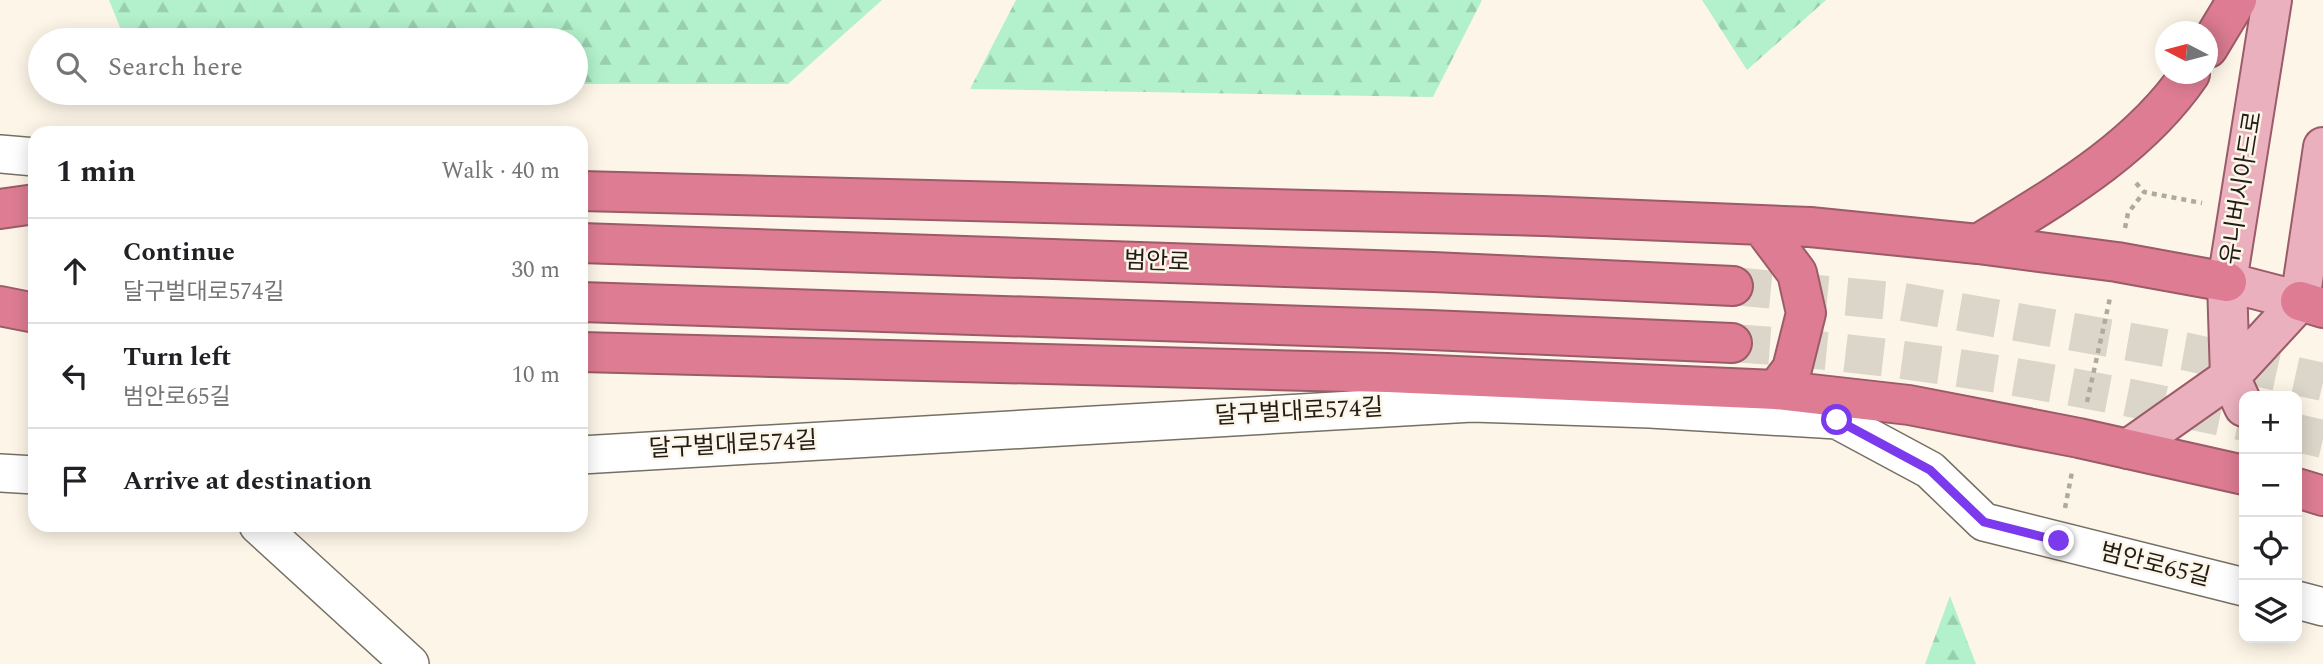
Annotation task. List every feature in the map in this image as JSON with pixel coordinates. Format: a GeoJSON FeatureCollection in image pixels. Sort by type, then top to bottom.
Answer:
{"type":"FeatureCollection","features":[{"type":"Feature","properties":{"kind":"highway"},"geometry":{"type":"LineString","coordinates":[[2218,30],[2237,0]]}},
{"type":"Feature","properties":{"kind":"highway"},"geometry":{"type":"LineString","coordinates":[[1978,244],[2064,191],[2114,156],[2174,98],[2183,84]]}},
{"type":"Feature","properties":{"kind":"highway"},"geometry":{"type":"LineString","coordinates":[[588,191],[1543,216],[1810,227],[2118,262],[2227,282]]}},
{"type":"Feature","properties":{"kind":"highway"},"geometry":{"type":"LineString","coordinates":[[0,209],[28,205]]}},
{"type":"Feature","properties":{"kind":"highway"},"geometry":{"type":"LineString","coordinates":[[1761,225],[1797,274],[1806,313],[1792,369],[1776,390]]}},
{"type":"Feature","properties":{"kind":"highway"},"geometry":{"type":"LineString","coordinates":[[0,227],[28,228]]}},
{"type":"Feature","properties":{"kind":"highway","name":"범안로"},"geometry":{"type":"LineString","coordinates":[[588,243],[1392,270],[1733,286]]}},
{"type":"Feature","properties":{"kind":"highway"},"geometry":{"type":"LineString","coordinates":[[0,286],[28,287]]}},
{"type":"Feature","properties":{"kind":"highway"},"geometry":{"type":"LineString","coordinates":[[588,302],[1238,323],[1732,343]]}},
{"type":"Feature","properties":{"kind":"highway"},"geometry":{"type":"LineString","coordinates":[[0,306],[28,312]]}},
{"type":"Feature","properties":{"kind":"highway"},"geometry":{"type":"LineString","coordinates":[[588,352],[1388,373],[1776,390],[1909,405],[2079,438],[2239,474]]}},
{"type":"Feature","properties":{"kind":"highway"},"geometry":{"type":"LineString","coordinates":[[2302,490],[2323,496]]}},
{"type":"Feature","properties":{"kind":"main road","name":"유니버시아드로"},"geometry":{"type":"LineString","coordinates":[[2237,392],[2227,282],[2272,0]]}},
{"type":"Feature","properties":{"kind":"main road"},"geometry":{"type":"LineString","coordinates":[[2128,449],[2237,392],[2311,304],[2323,147]]}},
{"type":"Feature","properties":{"kind":"main road"},"geometry":{"type":"LineString","coordinates":[[2227,282],[2311,304]]}},
{"type":"Feature","properties":{"kind":"street"},"geometry":{"type":"LineString","coordinates":[[0,155],[28,157]]}},
{"type":"Feature","properties":{"kind":"street","name":"달구벌대로574길"},"geometry":{"type":"LineString","coordinates":[[588,454],[1472,403],[1650,409],[1837,420],[1930,470],[1984,522]]}},
{"type":"Feature","properties":{"kind":"street"},"geometry":{"type":"LineString","coordinates":[[0,473],[28,475]]}},
{"type":"Feature","properties":{"kind":"street","name":"범안로65길"},"geometry":{"type":"LineString","coordinates":[[1984,522],[2239,586]]}},
{"type":"Feature","properties":{"kind":"street"},"geometry":{"type":"LineString","coordinates":[[266,532],[410,664]]}},
{"type":"Feature","properties":{"kind":"street"},"geometry":{"type":"LineString","coordinates":[[2302,601],[2323,607]]}},
{"type":"Feature","properties":{"kind":"path"},"geometry":{"type":"LineString","coordinates":[[2059,541],[2128,213],[2144,192]]}},
{"type":"Feature","properties":{"kind":"green space"},"geometry":{"type":"Polygon","coordinates":[[[109,0],[882,0],[788,84],[588,84],[588,28],[120,28],[109,0]]]}},
{"type":"Feature","properties":{"kind":"green space"},"geometry":{"type":"Polygon","coordinates":[[[1016,0],[1482,0],[1433,97],[970,89],[1016,0]]]}},
{"type":"Feature","properties":{"kind":"green space"},"geometry":{"type":"Polygon","coordinates":[[[1702,0],[1826,0],[1747,70],[1702,0]]]}},
{"type":"Feature","properties":{"kind":"green space"},"geometry":{"type":"Polygon","coordinates":[[[1950,596],[1976,664],[1925,664],[1950,596]]]}},
{"type":"Feature","properties":{"kind":"tunnel"},"geometry":{"type":"LineString","coordinates":[[1733,286],[1903,302],[2188,352],[2323,382]]}},
{"type":"Feature","properties":{"kind":"tunnel"},"geometry":{"type":"LineString","coordinates":[[1732,343],[1925,363],[2054,384],[2239,421]]}},
{"type":"Feature","properties":{"kind":"tunnel"},"geometry":{"type":"LineString","coordinates":[[2302,434],[2323,439]]}},
{"type":"Feature","properties":{"kind":"route"},"geometry":{"type":"LineString","coordinates":[[1837,420],[1930,470],[1984,522],[2059,541]]}}]}
